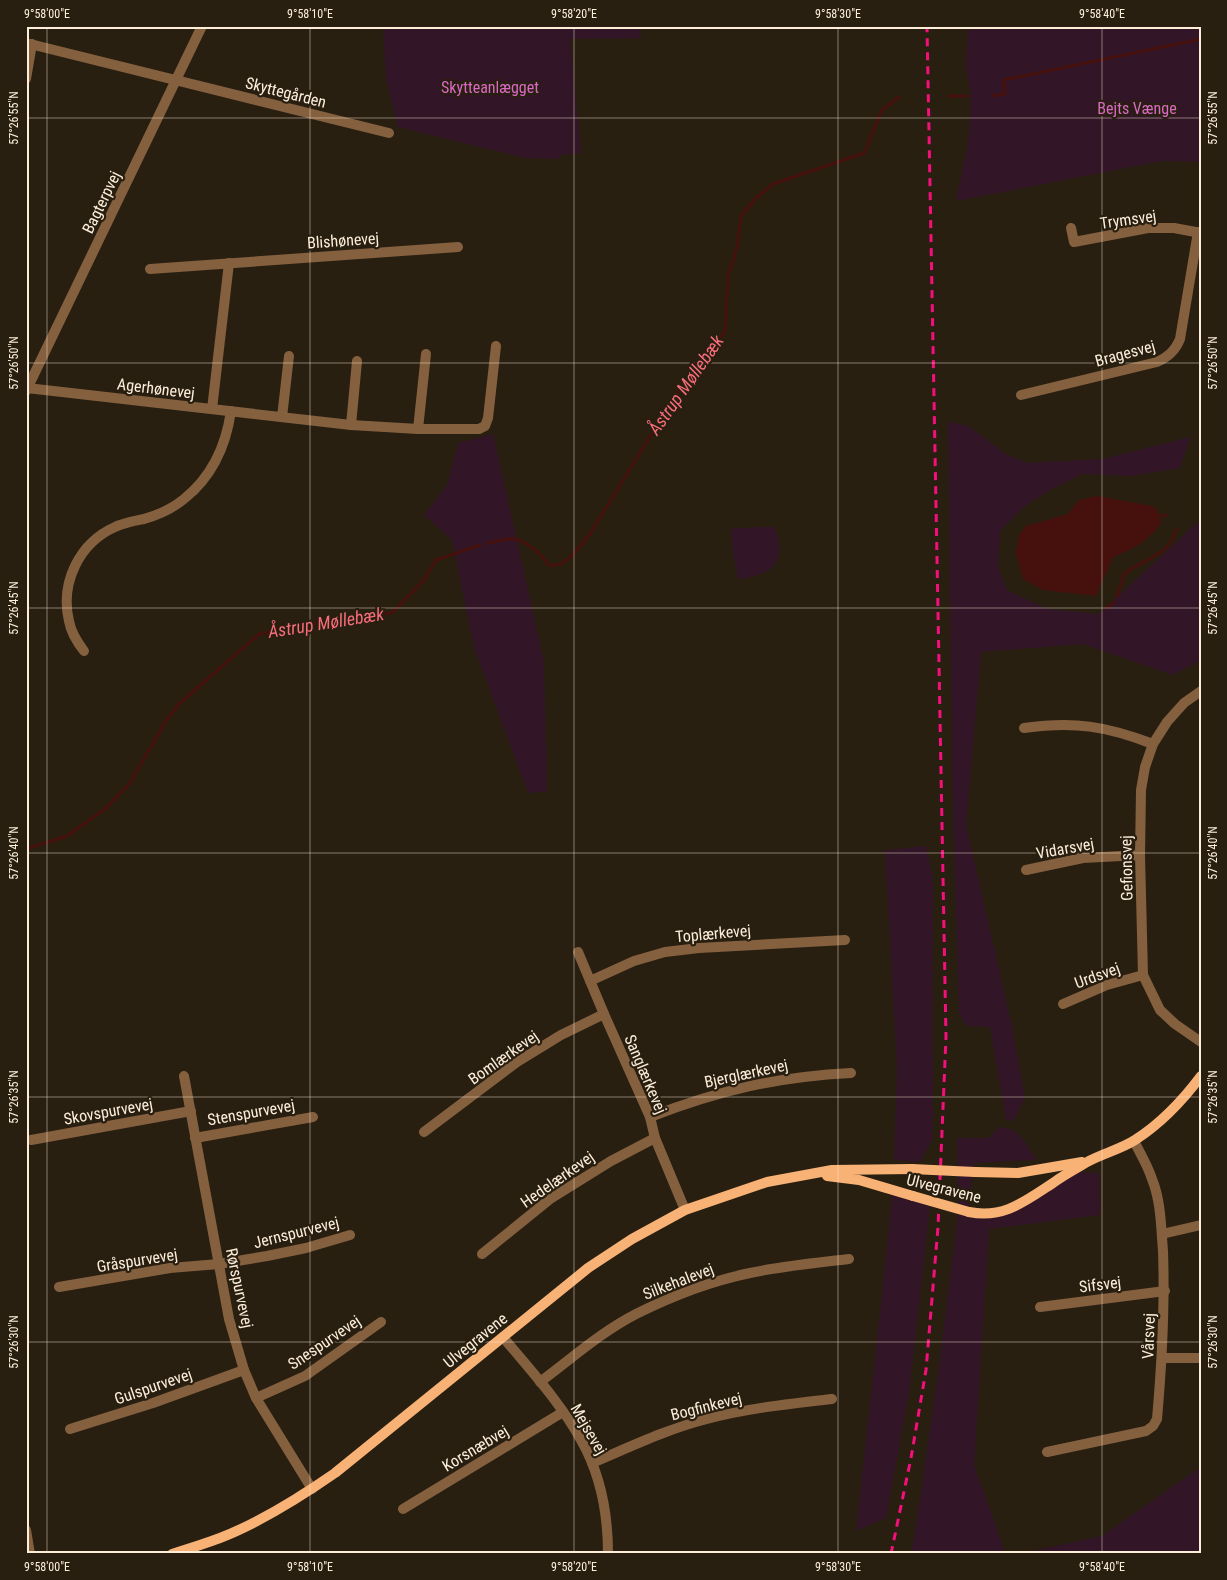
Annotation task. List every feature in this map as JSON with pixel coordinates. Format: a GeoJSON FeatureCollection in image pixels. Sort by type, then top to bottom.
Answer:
{"type":"FeatureCollection","features":[{"type":"Feature","properties":{"kind":"street","name":"Bagterpvej"},"geometry":{"type":"LineString","coordinates":[[28,386],[202,26]]}},
{"type":"Feature","properties":{"kind":"street","name":"Skyttegården"},"geometry":{"type":"LineString","coordinates":[[29,43],[389,132]]}},
{"type":"Feature","properties":{"kind":"street"},"geometry":{"type":"LineString","coordinates":[[26,79],[29,43]]}},
{"type":"Feature","properties":{"kind":"street","name":"Trymsvej"},"geometry":{"type":"LineString","coordinates":[[1071,228],[1074,242],[1148,228],[1174,228],[1199,232]]}},
{"type":"Feature","properties":{"kind":"street","name":"Bragesvej"},"geometry":{"type":"LineString","coordinates":[[1021,395],[1157,362],[1165,359],[1172,353],[1180,339],[1199,232]]}},
{"type":"Feature","properties":{"kind":"street","name":"Blishønevej"},"geometry":{"type":"LineString","coordinates":[[150,269],[458,247]]}},
{"type":"Feature","properties":{"kind":"street"},"geometry":{"type":"LineString","coordinates":[[212,409],[229,263]]}},
{"type":"Feature","properties":{"kind":"street","name":"Agerhønevej"},"geometry":{"type":"LineString","coordinates":[[28,386],[351,425],[418,429],[479,429],[485,426],[488,418],[496,346]]}},
{"type":"Feature","properties":{"kind":"street"},"geometry":{"type":"LineString","coordinates":[[418,429],[426,354]]}},
{"type":"Feature","properties":{"kind":"street"},"geometry":{"type":"LineString","coordinates":[[282,417],[289,356]]}},
{"type":"Feature","properties":{"kind":"street"},"geometry":{"type":"LineString","coordinates":[[351,425],[357,361]]}},
{"type":"Feature","properties":{"kind":"street"},"geometry":{"type":"LineString","coordinates":[[84,651],[75,637],[69,622],[66,605],[71,573],[78,558],[101,534],[116,526],[147,518],[166,510],[184,500],[199,486],[212,469],[222,451],[228,432],[231,411]]}},
{"type":"Feature","properties":{"kind":"street","name":"Gefionsvej"},"geometry":{"type":"LineString","coordinates":[[1201,691],[1184,703],[1166,722],[1153,744],[1145,767],[1141,790],[1140,855],[1143,975],[1160,1010],[1201,1042]]}},
{"type":"Feature","properties":{"kind":"street"},"geometry":{"type":"LineString","coordinates":[[1024,728],[1049,724],[1076,724],[1126,734],[1153,744]]}},
{"type":"Feature","properties":{"kind":"street","name":"Vidarsvej"},"geometry":{"type":"LineString","coordinates":[[1026,870],[1083,858],[1140,855]]}},
{"type":"Feature","properties":{"kind":"street","name":"Toplærkevej"},"geometry":{"type":"LineString","coordinates":[[590,981],[634,961],[665,952],[699,948],[845,940]]}},
{"type":"Feature","properties":{"kind":"street","name":"Sanglærkevej"},"geometry":{"type":"LineString","coordinates":[[578,952],[650,1117],[655,1138],[684,1210]]}},
{"type":"Feature","properties":{"kind":"street","name":"Urdsvej"},"geometry":{"type":"LineString","coordinates":[[1063,1004],[1107,985],[1143,975]]}},
{"type":"Feature","properties":{"kind":"street","name":"Bomlærkevej"},"geometry":{"type":"LineString","coordinates":[[424,1132],[517,1062],[561,1035],[604,1014]]}},
{"type":"Feature","properties":{"kind":"street","name":"Bjerglærkevej"},"geometry":{"type":"LineString","coordinates":[[650,1117],[689,1102],[734,1089],[810,1075],[851,1072]]}},
{"type":"Feature","properties":{"kind":"street","name":"Rørspurvevej"},"geometry":{"type":"LineString","coordinates":[[184,1076],[229,1319],[244,1370],[256,1398],[312,1489]]}},
{"type":"Feature","properties":{"kind":"street","name":"Ulvegravene"},"geometry":{"type":"LineString","coordinates":[[808,1174],[859,1180],[969,1212],[980,1214],[1001,1212],[1021,1204],[1054,1181],[1090,1160],[1134,1141],[1170,1111],[1190,1091],[1201,1076]]}},
{"type":"Feature","properties":{"kind":"street","name":"Skovspurvevej"},"geometry":{"type":"LineString","coordinates":[[31,1140],[191,1111]]}},
{"type":"Feature","properties":{"kind":"street","name":"Stenspurvevej"},"geometry":{"type":"LineString","coordinates":[[195,1138],[313,1117]]}},
{"type":"Feature","properties":{"kind":"street","name":"Hedelærkevej"},"geometry":{"type":"LineString","coordinates":[[482,1254],[550,1199],[609,1162],[655,1138]]}},
{"type":"Feature","properties":{"kind":"street","name":"Vårsvej"},"geometry":{"type":"LineString","coordinates":[[1047,1452],[1146,1431],[1153,1426],[1157,1419],[1163,1358],[1164,1291],[1162,1234],[1159,1206],[1152,1179],[1134,1141]]}},
{"type":"Feature","properties":{"kind":"street","name":"Ulvegravene"},"geometry":{"type":"LineString","coordinates":[[172,1554],[220,1538],[265,1517],[312,1489],[335,1473],[588,1268],[632,1239],[684,1210],[767,1182],[832,1170],[912,1169],[1018,1173],[1090,1160]]}},
{"type":"Feature","properties":{"kind":"street"},"geometry":{"type":"LineString","coordinates":[[1162,1234],[1201,1225]]}},
{"type":"Feature","properties":{"kind":"street","name":"Jernspurvevej"},"geometry":{"type":"LineString","coordinates":[[219,1264],[306,1248],[350,1235]]}},
{"type":"Feature","properties":{"kind":"street","name":"Silkehalevej"},"geometry":{"type":"LineString","coordinates":[[540,1382],[603,1334],[635,1315],[679,1294],[718,1281],[752,1273],[849,1259]]}},
{"type":"Feature","properties":{"kind":"street","name":"Gråspurvevej"},"geometry":{"type":"LineString","coordinates":[[59,1288],[170,1268],[219,1264]]}},
{"type":"Feature","properties":{"kind":"street","name":"Sifsvej"},"geometry":{"type":"LineString","coordinates":[[1040,1307],[1164,1291]]}},
{"type":"Feature","properties":{"kind":"street","name":"Snespurvevej"},"geometry":{"type":"LineString","coordinates":[[256,1398],[305,1376],[381,1322]]}},
{"type":"Feature","properties":{"kind":"street","name":"Mejsevej"},"geometry":{"type":"LineString","coordinates":[[503,1337],[563,1412],[581,1439],[592,1463],[602,1494],[606,1515],[608,1554]]}},
{"type":"Feature","properties":{"kind":"street"},"geometry":{"type":"LineString","coordinates":[[1163,1358],[1201,1358]]}},
{"type":"Feature","properties":{"kind":"street","name":"Gulspurvevej"},"geometry":{"type":"LineString","coordinates":[[70,1429],[154,1403],[244,1370]]}},
{"type":"Feature","properties":{"kind":"street","name":"Bogfinkevej"},"geometry":{"type":"LineString","coordinates":[[592,1463],[660,1434],[706,1419],[763,1408],[832,1399]]}},
{"type":"Feature","properties":{"kind":"street","name":"Korsnæbvej"},"geometry":{"type":"LineString","coordinates":[[403,1509],[563,1412]]}},
{"type":"Feature","properties":{"kind":"street"},"geometry":{"type":"LineString","coordinates":[[26,1530],[30,1554]]}},
{"type":"Feature","properties":{"kind":"green space","name":"Skytteanlægget"},"geometry":{"type":"Polygon","coordinates":[[[383,26],[640,26],[641,38],[570,39],[581,153],[560,155],[560,159],[525,158],[398,127],[386,78],[383,26]]]}},
{"type":"Feature","properties":{"kind":"green space","name":"Bejts Vænge"},"geometry":{"type":"Polygon","coordinates":[[[968,26],[1201,26],[1201,162],[1162,161],[956,201],[968,144],[970,118],[970,92],[966,67],[968,26]]]}},
{"type":"Feature","properties":{"kind":"green space"},"geometry":{"type":"Polygon","coordinates":[[[948,422],[968,426],[1007,455],[1028,463],[1103,459],[1190,437],[1180,468],[1131,476],[1082,474],[1050,490],[1025,506],[1000,531],[998,568],[1007,590],[1047,609],[1099,614],[1201,519],[1201,660],[1173,675],[1083,644],[981,652],[966,825],[1012,1027],[1025,1098],[1013,1121],[1006,1120],[990,1027],[966,1026],[959,1013],[953,817],[948,422]]]}},
{"type":"Feature","properties":{"kind":"green space"},"geometry":{"type":"Polygon","coordinates":[[[493,434],[544,662],[547,791],[528,793],[474,647],[452,540],[424,515],[447,485],[458,443],[493,434]]]}},
{"type":"Feature","properties":{"kind":"green space"},"geometry":{"type":"Polygon","coordinates":[[[774,527],[779,543],[778,556],[773,566],[766,572],[738,579],[731,529],[774,527]]]}},
{"type":"Feature","properties":{"kind":"green space"},"geometry":{"type":"Polygon","coordinates":[[[926,846],[933,878],[933,1138],[920,1162],[894,1160],[897,1068],[885,850],[926,846]]]}},
{"type":"Feature","properties":{"kind":"green space"},"geometry":{"type":"Polygon","coordinates":[[[999,1127],[1012,1130],[1022,1138],[1036,1160],[974,1163],[967,1216],[986,1219],[1018,1210],[1078,1172],[1099,1173],[1100,1215],[989,1229],[974,1465],[1005,1552],[1013,1554],[910,1554],[914,1539],[937,1382],[958,1215],[957,1138],[989,1138],[999,1127]]]}},
{"type":"Feature","properties":{"kind":"green space"},"geometry":{"type":"Polygon","coordinates":[[[892,1194],[930,1206],[909,1392],[886,1518],[856,1531],[887,1249],[892,1194]]]}},
{"type":"Feature","properties":{"kind":"green space"},"geometry":{"type":"Polygon","coordinates":[[[1201,1467],[1201,1554],[1019,1554],[1102,1536],[1201,1467]]]}},
{"type":"Feature","properties":{"kind":"shaded area"},"geometry":{"type":"Polygon","coordinates":[[[1097,496],[1152,506],[1158,511],[1161,523],[1140,544],[1113,557],[1096,596],[1043,590],[1023,579],[1016,553],[1019,535],[1026,526],[1068,514],[1079,500],[1097,496]]]}},
{"type":"Feature","properties":{"kind":"waterway"},"geometry":{"type":"LineString","coordinates":[[992,96],[1005,94],[1004,80],[1201,39]]}},
{"type":"Feature","properties":{"kind":"waterway","name":"Åstrup Møllebæk"},"geometry":{"type":"LineString","coordinates":[[949,96],[966,96]]}},
{"type":"Feature","properties":{"kind":"waterway","name":"Åstrup Møllebæk"},"geometry":{"type":"LineString","coordinates":[[488,543],[515,539],[534,549],[549,565],[562,563],[572,555],[590,534],[676,394],[692,380],[713,346],[725,332],[728,276],[737,247],[741,216],[757,197],[773,184],[864,153],[882,110],[899,97]]}},
{"type":"Feature","properties":{"kind":"waterway"},"geometry":{"type":"LineString","coordinates":[[1161,516],[1166,515]]}},
{"type":"Feature","properties":{"kind":"waterway"},"geometry":{"type":"LineString","coordinates":[[1117,597],[1124,574],[1168,546],[1176,529]]}},
{"type":"Feature","properties":{"kind":"waterway","name":"Åstrup Møllebæk"},"geometry":{"type":"LineString","coordinates":[[26,849],[67,836],[105,809],[130,783],[167,719],[180,703],[259,634],[378,612],[385,614],[393,612],[424,580],[436,560],[480,545]]}},
{"type":"Feature","properties":{"kind":"waterway"},"geometry":{"type":"LineString","coordinates":[[1106,608],[1114,602]]}},
{"type":"Feature","properties":{"kind":"railway"},"geometry":{"type":"LineString","coordinates":[[891,1554],[911,1458],[926,1370],[938,1227],[946,1037],[927,26]]}}]}
